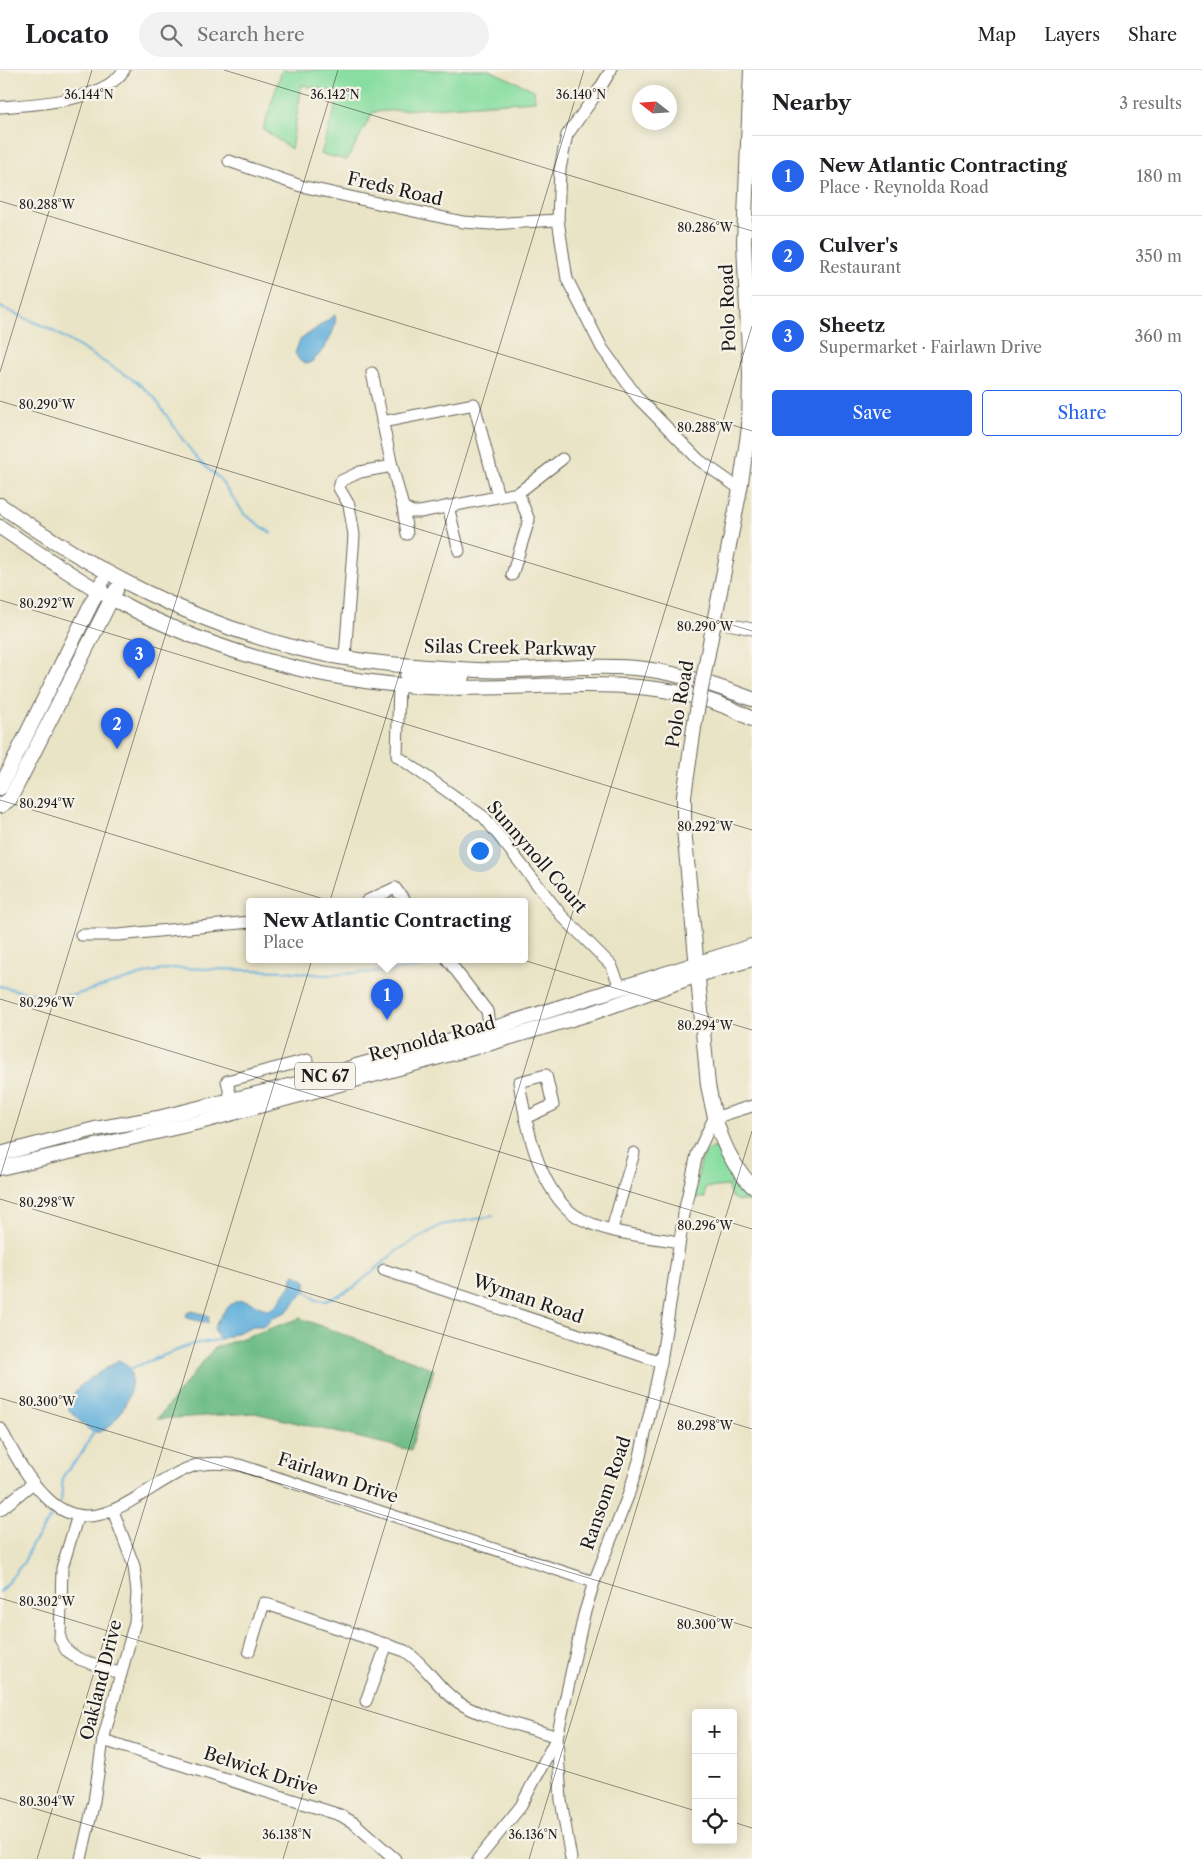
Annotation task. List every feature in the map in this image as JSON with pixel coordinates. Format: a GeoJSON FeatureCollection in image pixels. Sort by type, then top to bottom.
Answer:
{"type":"FeatureCollection","features":[{"type":"Feature","properties":{"kind":"main road","name":"Polo Road"},"geometry":{"type":"LineString","coordinates":[[751,70],[748,243],[750,448],[740,489],[695,722],[684,796],[684,828],[708,1085],[714,1118],[724,1146],[732,1161],[752,1186]]}},
{"type":"Feature","properties":{"kind":"main road","name":"Silas Creek Parkway"},"geometry":{"type":"LineString","coordinates":[[0,505],[120,580],[200,618],[298,648],[345,657],[462,669],[588,667],[644,669],[704,682],[752,699]]}},
{"type":"Feature","properties":{"kind":"main road","name":"Silas Creek Parkway"},"geometry":{"type":"LineString","coordinates":[[0,527],[112,598],[168,625],[252,656],[310,670],[426,687],[604,686],[653,689],[700,697],[752,720]]}},
{"type":"Feature","properties":{"kind":"main road"},"geometry":{"type":"LineString","coordinates":[[0,788],[107,573]]}},
{"type":"Feature","properties":{"kind":"main road"},"geometry":{"type":"LineString","coordinates":[[0,806],[10,799],[120,580]]}},
{"type":"Feature","properties":{"kind":"main road"},"geometry":{"type":"LineString","coordinates":[[399,684],[403,677],[406,676],[488,676],[508,674],[523,669]]}},
{"type":"Feature","properties":{"kind":"main road","name":"Reynolda Road"},"geometry":{"type":"LineString","coordinates":[[0,1168],[200,1122],[491,1043],[595,1012],[752,946]]}},
{"type":"Feature","properties":{"kind":"main road","name":"Reynolda Road"},"geometry":{"type":"LineString","coordinates":[[0,1154],[321,1078],[356,1066],[491,1029],[620,986],[752,959]]}},
{"type":"Feature","properties":{"kind":"street"},"geometry":{"type":"LineString","coordinates":[[0,107],[87,96],[109,86],[124,70]]}},
{"type":"Feature","properties":{"kind":"street"},"geometry":{"type":"LineString","coordinates":[[611,70],[597,94],[567,135],[560,170],[558,220],[567,278],[602,348],[653,414],[699,460],[740,489]]}},
{"type":"Feature","properties":{"kind":"street","name":"Freds Road"},"geometry":{"type":"LineString","coordinates":[[229,161],[302,186],[462,222],[491,224],[558,220]]}},
{"type":"Feature","properties":{"kind":"street"},"geometry":{"type":"LineString","coordinates":[[372,373],[392,466],[404,507],[407,534]]}},
{"type":"Feature","properties":{"kind":"street"},"geometry":{"type":"LineString","coordinates":[[382,422],[474,404],[498,496]]}},
{"type":"Feature","properties":{"kind":"street"},"geometry":{"type":"LineString","coordinates":[[404,507],[412,512],[420,512],[518,493],[562,459]]}},
{"type":"Feature","properties":{"kind":"street"},"geometry":{"type":"LineString","coordinates":[[345,657],[354,535],[349,505],[339,488],[341,481],[360,472],[392,466]]}},
{"type":"Feature","properties":{"kind":"street"},"geometry":{"type":"LineString","coordinates":[[512,575],[529,520],[518,493]]}},
{"type":"Feature","properties":{"kind":"street"},"geometry":{"type":"LineString","coordinates":[[448,506],[458,551]]}},
{"type":"Feature","properties":{"kind":"street"},"geometry":{"type":"LineString","coordinates":[[714,621],[752,629]]}},
{"type":"Feature","properties":{"kind":"street","name":"Sunnynoll Court"},"geometry":{"type":"LineString","coordinates":[[399,684],[397,756],[484,817],[562,916],[611,965],[620,986]]}},
{"type":"Feature","properties":{"kind":"street"},"geometry":{"type":"LineString","coordinates":[[373,898],[395,888],[402,898]]}},
{"type":"Feature","properties":{"kind":"street"},"geometry":{"type":"LineString","coordinates":[[81,935],[118,935],[246,922]]}},
{"type":"Feature","properties":{"kind":"street"},"geometry":{"type":"LineString","coordinates":[[450,963],[487,1011],[491,1029],[491,1043]]}},
{"type":"Feature","properties":{"kind":"street"},"geometry":{"type":"LineString","coordinates":[[231,1098],[226,1082],[307,1060]]}},
{"type":"Feature","properties":{"kind":"street"},"geometry":{"type":"LineString","coordinates":[[714,1118],[752,1106]]}},
{"type":"Feature","properties":{"kind":"street"},"geometry":{"type":"LineString","coordinates":[[525,1118],[539,1161],[562,1204],[577,1216],[612,1229],[679,1242]]}},
{"type":"Feature","properties":{"kind":"street","name":"Ransom Road"},"geometry":{"type":"LineString","coordinates":[[478,1859],[521,1806],[558,1736],[584,1615],[594,1582],[628,1496],[636,1468],[661,1362],[679,1242],[697,1154],[714,1118]]}},
{"type":"Feature","properties":{"kind":"street"},"geometry":{"type":"LineString","coordinates":[[612,1229],[634,1153]]}},
{"type":"Feature","properties":{"kind":"street","name":"Wyman Road"},"geometry":{"type":"LineString","coordinates":[[384,1270],[661,1362]]}},
{"type":"Feature","properties":{"kind":"street"},"geometry":{"type":"LineString","coordinates":[[0,1428],[33,1483],[45,1497],[76,1514],[62,1568],[60,1639],[66,1650],[80,1659],[121,1674]]}},
{"type":"Feature","properties":{"kind":"street","name":"Fairlawn Drive"},"geometry":{"type":"LineString","coordinates":[[76,1514],[93,1516],[113,1511],[168,1479],[197,1466],[219,1463],[239,1465],[594,1582]]}},
{"type":"Feature","properties":{"kind":"street"},"geometry":{"type":"LineString","coordinates":[[0,1510],[33,1483]]}},
{"type":"Feature","properties":{"kind":"street","name":"Oakland Drive"},"geometry":{"type":"LineString","coordinates":[[81,1859],[94,1801],[103,1740],[135,1622],[137,1592],[134,1566],[113,1511]]}},
{"type":"Feature","properties":{"kind":"street"},"geometry":{"type":"LineString","coordinates":[[249,1651],[264,1603],[387,1644],[420,1660],[445,1692],[460,1703],[558,1736],[562,1808],[571,1859]]}},
{"type":"Feature","properties":{"kind":"street"},"geometry":{"type":"LineString","coordinates":[[366,1701],[387,1644]]}},
{"type":"Feature","properties":{"kind":"street","name":"Belwick Drive"},"geometry":{"type":"LineString","coordinates":[[103,1740],[340,1815],[354,1823],[395,1859]]}},
{"type":"Feature","properties":{"kind":"green space"},"geometry":{"type":"Polygon","coordinates":[[[282,70],[489,70],[534,90],[535,101],[373,112],[347,160],[321,154],[340,93],[302,85],[291,149],[263,129],[282,70]]]}},
{"type":"Feature","properties":{"kind":"green space"},"geometry":{"type":"Polygon","coordinates":[[[711,1148],[718,1148],[726,1163],[752,1195],[752,1201],[736,1200],[731,1196],[728,1186],[705,1188],[705,1198],[695,1198],[701,1164],[706,1152],[711,1148]]]}},
{"type":"Feature","properties":{"kind":"green space"},"geometry":{"type":"Polygon","coordinates":[[[300,1318],[434,1369],[411,1450],[255,1413],[157,1419],[214,1348],[300,1318]]]}},
{"type":"Feature","properties":{"kind":"water"},"geometry":{"type":"Polygon","coordinates":[[[335,315],[334,328],[323,350],[308,364],[300,361],[295,353],[300,340],[335,315]]]}},
{"type":"Feature","properties":{"kind":"water"},"geometry":{"type":"Polygon","coordinates":[[[295,1275],[306,1281],[306,1290],[286,1312],[273,1317],[265,1326],[253,1326],[219,1340],[214,1328],[232,1303],[248,1301],[268,1309],[274,1307],[291,1286],[292,1276],[295,1275]]]}},
{"type":"Feature","properties":{"kind":"water"},"geometry":{"type":"Polygon","coordinates":[[[192,1311],[209,1316],[208,1323],[186,1318],[187,1313],[192,1311]]]}},
{"type":"Feature","properties":{"kind":"water"},"geometry":{"type":"Polygon","coordinates":[[[118,1360],[128,1366],[131,1376],[131,1388],[120,1414],[112,1424],[104,1430],[92,1431],[69,1410],[70,1401],[80,1386],[118,1360]]]}},
{"type":"Feature","properties":{"kind":"waterway"},"geometry":{"type":"LineString","coordinates":[[0,307],[50,329],[137,382],[154,397],[199,461],[219,478],[245,515],[271,533]]}},
{"type":"Feature","properties":{"kind":"waterway"},"geometry":{"type":"LineString","coordinates":[[0,986],[23,992],[57,996],[74,995],[151,972],[174,968],[285,971],[324,975],[390,971],[441,964]]}},
{"type":"Feature","properties":{"kind":"waterway"},"geometry":{"type":"LineString","coordinates":[[305,1290],[316,1300],[326,1301],[353,1288],[398,1250],[441,1225],[493,1216]]}},
{"type":"Feature","properties":{"kind":"waterway"},"geometry":{"type":"LineString","coordinates":[[129,1369],[193,1344],[219,1340]]}},
{"type":"Feature","properties":{"kind":"waterway"},"geometry":{"type":"LineString","coordinates":[[61,1502],[63,1476],[82,1453],[94,1431]]}},
{"type":"Feature","properties":{"kind":"waterway"},"geometry":{"type":"LineString","coordinates":[[0,1592],[24,1562],[32,1544],[54,1513]]}},
{"type":"Feature","properties":{"kind":"place","name":"Sheetz"},"geometry":{"type":"Point","coordinates":[139,679]}},
{"type":"Feature","properties":{"kind":"place","name":"Culver's"},"geometry":{"type":"Point","coordinates":[117,749]}},
{"type":"Feature","properties":{"kind":"place","name":"New Atlantic Contracting"},"geometry":{"type":"Point","coordinates":[387,1020]}}]}
